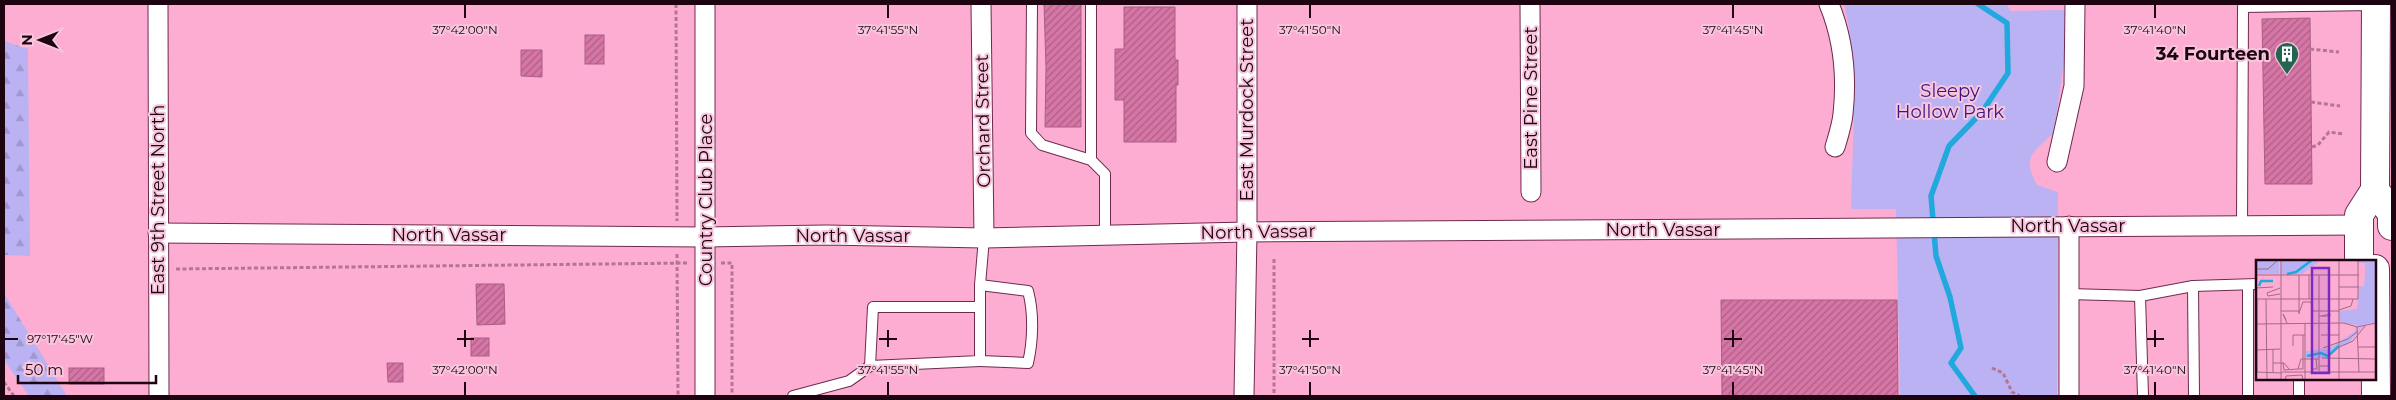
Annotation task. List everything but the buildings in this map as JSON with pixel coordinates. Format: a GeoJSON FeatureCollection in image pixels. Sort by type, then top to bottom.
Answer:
{"type":"FeatureCollection","features":[{"type":"Feature","properties":{"kind":"main road"},"geometry":{"type":"LineString","coordinates":[[2376,4],[2378,179],[2392,214],[2392,226]]}},
{"type":"Feature","properties":{"kind":"main road"},"geometry":{"type":"LineString","coordinates":[[2359,260],[2359,215],[2378,179]]}},
{"type":"Feature","properties":{"kind":"main road"},"geometry":{"type":"LineString","coordinates":[[2359,225],[2366,228],[2372,245],[2374,260]]}},
{"type":"Feature","properties":{"kind":"main road"},"geometry":{"type":"LineString","coordinates":[[2360,380],[2360,396]]}},
{"type":"Feature","properties":{"kind":"main road"},"geometry":{"type":"LineString","coordinates":[[2376,380],[2376,396]]}},
{"type":"Feature","properties":{"kind":"street","name":"East 9th Street North"},"geometry":{"type":"LineString","coordinates":[[158,4],[159,396]]}},
{"type":"Feature","properties":{"kind":"street","name":"Country Club Place"},"geometry":{"type":"LineString","coordinates":[[705,4],[705,396]]}},
{"type":"Feature","properties":{"kind":"street","name":"Orchard Street"},"geometry":{"type":"LineString","coordinates":[[981,4],[984,238]]}},
{"type":"Feature","properties":{"kind":"street","name":"East Murdock Street"},"geometry":{"type":"LineString","coordinates":[[1244,396],[1247,232],[1247,4]]}},
{"type":"Feature","properties":{"kind":"street","name":"East Pine Street"},"geometry":{"type":"LineString","coordinates":[[1530,4],[1531,192]]}},
{"type":"Feature","properties":{"kind":"street"},"geometry":{"type":"LineString","coordinates":[[1829,4],[1836,22],[1843,62],[1843,115],[1835,147]]}},
{"type":"Feature","properties":{"kind":"street"},"geometry":{"type":"LineString","coordinates":[[2057,162],[2074,86],[2075,4]]}},
{"type":"Feature","properties":{"kind":"street","name":"North Vassar"},"geometry":{"type":"LineString","coordinates":[[158,233],[705,238],[826,235],[984,238],[1247,232],[2359,225]]}},
{"type":"Feature","properties":{"kind":"street"},"geometry":{"type":"LineString","coordinates":[[2068,226],[2069,396]]}},
{"type":"Feature","properties":{"kind":"lane"},"geometry":{"type":"LineString","coordinates":[[1032,4],[1031,133],[1042,145],[1091,160],[1104,174],[1105,235]]}},
{"type":"Feature","properties":{"kind":"lane"},"geometry":{"type":"LineString","coordinates":[[1091,4],[1091,160]]}},
{"type":"Feature","properties":{"kind":"lane"},"geometry":{"type":"LineString","coordinates":[[2242,225],[2242,7],[2376,4]]}},
{"type":"Feature","properties":{"kind":"lane"},"geometry":{"type":"LineString","coordinates":[[980,361],[980,285],[984,238]]}},
{"type":"Feature","properties":{"kind":"lane"},"geometry":{"type":"LineString","coordinates":[[793,396],[849,380],[870,366],[980,361],[1028,363],[1032,347],[1028,291],[980,285]]}},
{"type":"Feature","properties":{"kind":"lane"},"geometry":{"type":"LineString","coordinates":[[2069,294],[2140,296],[2193,286],[2253,285],[2248,396]]}},
{"type":"Feature","properties":{"kind":"lane"},"geometry":{"type":"LineString","coordinates":[[2193,286],[2194,396]]}},
{"type":"Feature","properties":{"kind":"lane"},"geometry":{"type":"LineString","coordinates":[[2140,296],[2142,396]]}},
{"type":"Feature","properties":{"kind":"lane"},"geometry":{"type":"LineString","coordinates":[[870,366],[873,307],[980,307]]}},
{"type":"Feature","properties":{"kind":"lane"},"geometry":{"type":"LineString","coordinates":[[2298,396],[2299,380]]}},
{"type":"Feature","properties":{"kind":"path"},"geometry":{"type":"LineString","coordinates":[[676,4],[678,396]]}},
{"type":"Feature","properties":{"kind":"path"},"geometry":{"type":"LineString","coordinates":[[2310,49],[2339,52]]}},
{"type":"Feature","properties":{"kind":"path"},"geometry":{"type":"LineString","coordinates":[[2311,102],[2340,106]]}},
{"type":"Feature","properties":{"kind":"path"},"geometry":{"type":"LineString","coordinates":[[2312,147],[2318,145],[2329,132],[2343,134]]}},
{"type":"Feature","properties":{"kind":"path"},"geometry":{"type":"LineString","coordinates":[[1274,260],[1274,396]]}},
{"type":"Feature","properties":{"kind":"path"},"geometry":{"type":"LineString","coordinates":[[176,269],[732,263],[732,396]]}},
{"type":"Feature","properties":{"kind":"path"},"geometry":{"type":"LineString","coordinates":[[1992,368],[2003,373],[2012,392],[2020,396]]}},
{"type":"Feature","properties":{"kind":"path"},"geometry":{"type":"LineString","coordinates":[[4,382],[14,396]]}},
{"type":"Feature","properties":{"kind":"green space","name":"Sleepy Hollow Park"},"geometry":{"type":"Polygon","coordinates":[[[1844,4],[2006,4],[2011,11],[2065,10],[2064,61],[2054,132],[2036,150],[2030,160],[2032,175],[2037,185],[2058,192],[2057,396],[1900,396],[1896,209],[1851,209],[1854,80],[1849,29],[1844,4]]]}},
{"type":"Feature","properties":{"kind":"green space"},"geometry":{"type":"Polygon","coordinates":[[[4,41],[28,49],[30,256],[4,255],[4,41]]]}},
{"type":"Feature","properties":{"kind":"green space"},"geometry":{"type":"Polygon","coordinates":[[[4,293],[67,396],[29,396],[4,360],[4,293]]]}},
{"type":"Feature","properties":{"kind":"waterway"},"geometry":{"type":"LineString","coordinates":[[1975,396],[1951,363],[1961,348],[1950,297],[1936,256],[1931,196],[1949,146],[1982,112],[2008,73],[2007,23],[1978,4]]}},
{"type":"Feature","properties":{"kind":"place","name":"34 Fourteen"},"geometry":{"type":"Point","coordinates":[2287,75]}}]}
